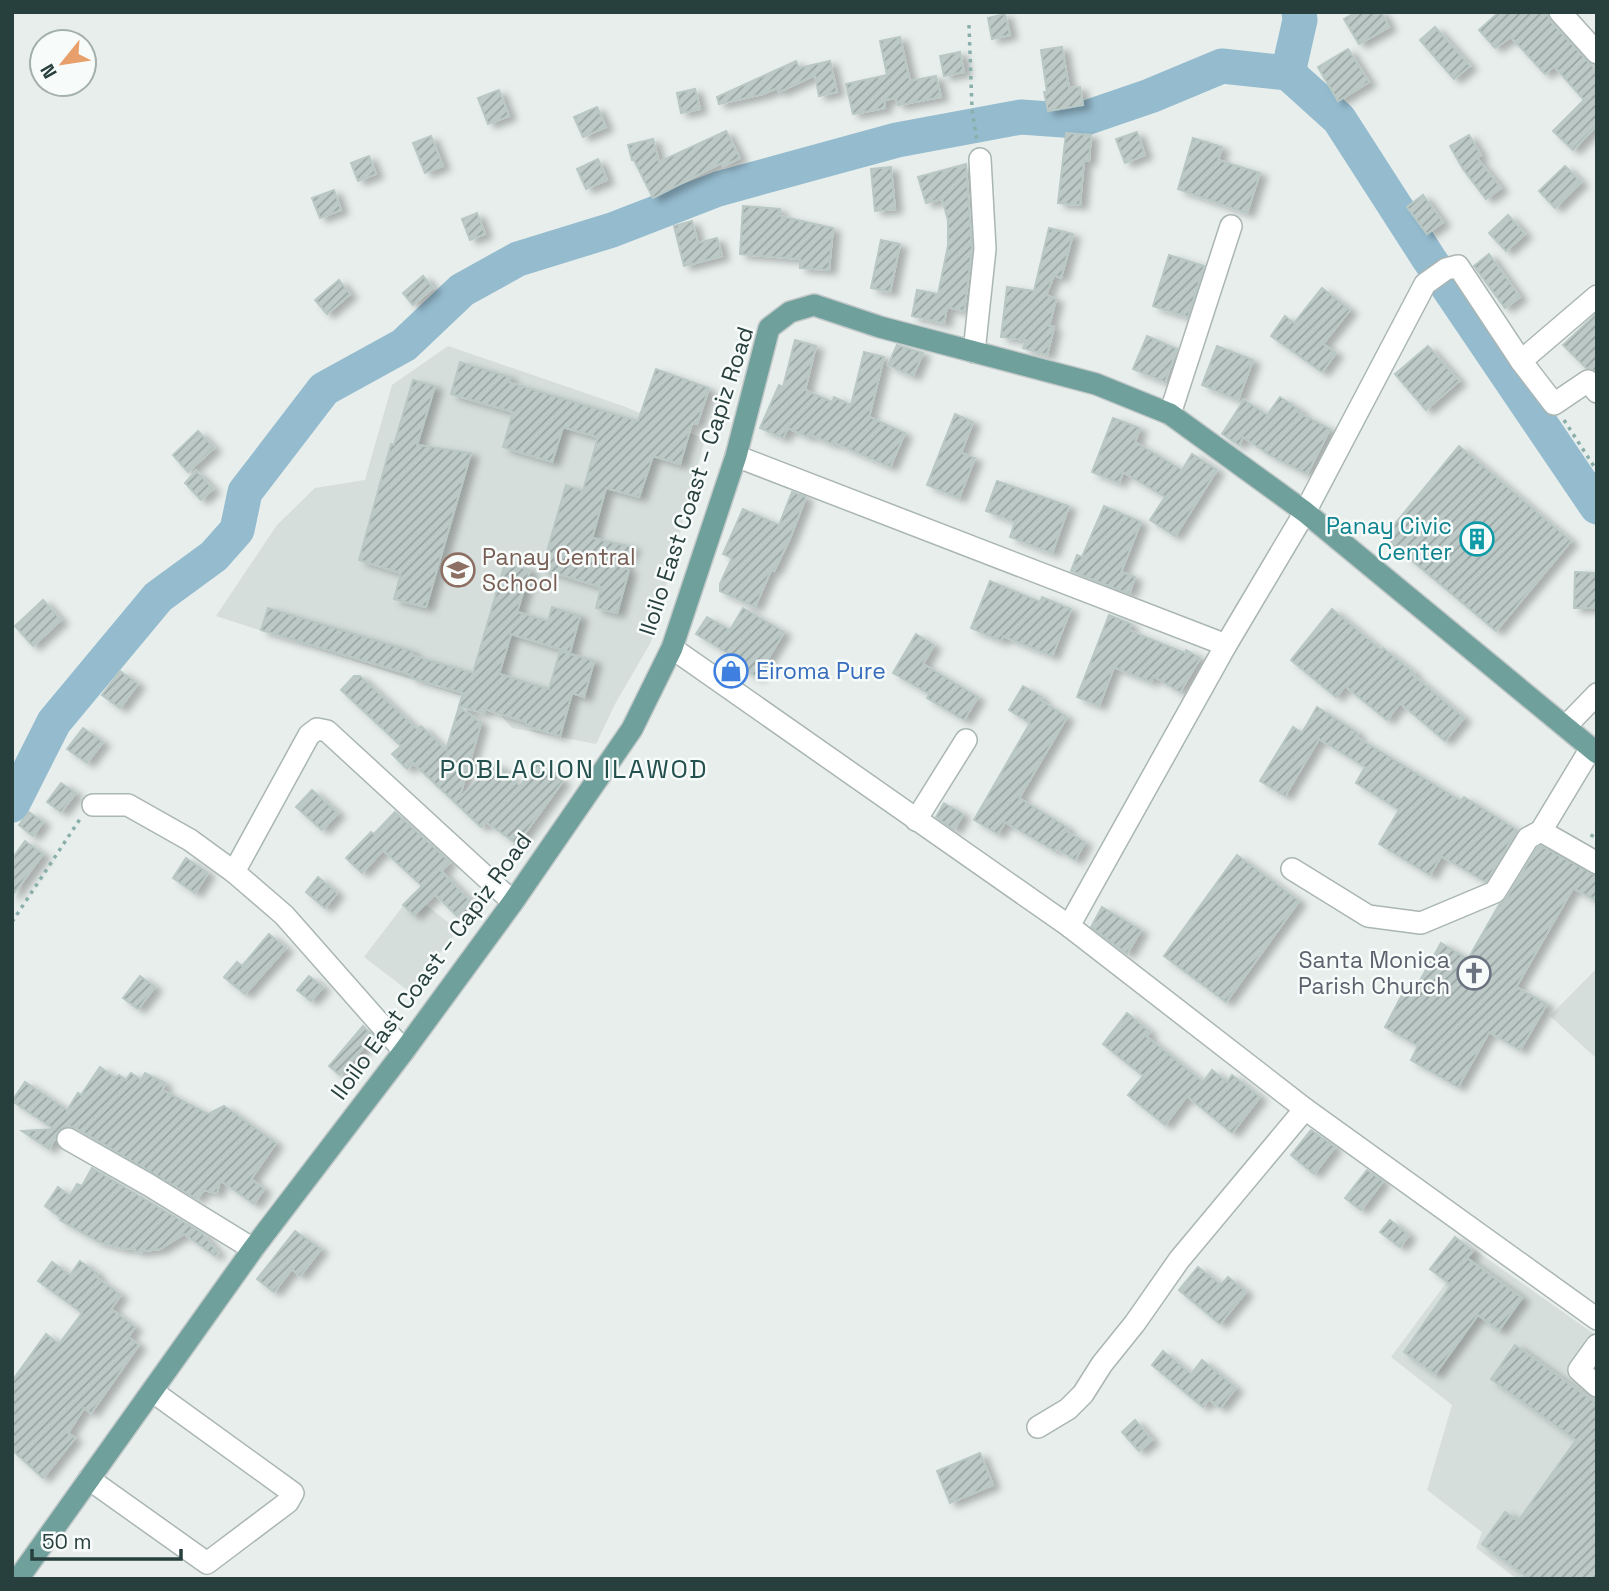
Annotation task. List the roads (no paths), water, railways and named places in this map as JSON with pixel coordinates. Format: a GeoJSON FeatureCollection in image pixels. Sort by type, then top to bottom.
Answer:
{"type":"FeatureCollection","features":[{"type":"Feature","properties":{"kind":"main road","name":"Iloilo East Coast – Capiz Road"},"geometry":{"type":"LineString","coordinates":[[18,1579],[253,1249],[404,1051],[513,902],[632,729],[672,648],[736,456],[769,328],[790,312],[814,305],[880,327],[1096,384],[1170,414],[1306,512],[1594,750]]}},
{"type":"Feature","properties":{"kind":"street"},"geometry":{"type":"LineString","coordinates":[[1560,12],[1597,53]]}},
{"type":"Feature","properties":{"kind":"street"},"geometry":{"type":"LineString","coordinates":[[974,352],[985,249],[980,159]]}},
{"type":"Feature","properties":{"kind":"street"},"geometry":{"type":"LineString","coordinates":[[1170,414],[1231,226]]}},
{"type":"Feature","properties":{"kind":"street"},"geometry":{"type":"LineString","coordinates":[[1069,926],[1226,645],[1306,512],[1425,285],[1446,269],[1458,266],[1521,361],[1554,404],[1588,381],[1597,392]]}},
{"type":"Feature","properties":{"kind":"street"},"geometry":{"type":"LineString","coordinates":[[1521,361],[1597,296]]}},
{"type":"Feature","properties":{"kind":"street"},"geometry":{"type":"LineString","coordinates":[[736,456],[1226,645]]}},
{"type":"Feature","properties":{"kind":"street"},"geometry":{"type":"LineString","coordinates":[[672,648],[1069,926],[1305,1109],[1597,1319]]}},
{"type":"Feature","properties":{"kind":"street"},"geometry":{"type":"LineString","coordinates":[[1566,726],[1597,694]]}},
{"type":"Feature","properties":{"kind":"street"},"geometry":{"type":"LineString","coordinates":[[234,872],[309,735],[317,729],[327,731],[513,902]]}},
{"type":"Feature","properties":{"kind":"street"},"geometry":{"type":"LineString","coordinates":[[916,820],[966,740]]}},
{"type":"Feature","properties":{"kind":"street"},"geometry":{"type":"LineString","coordinates":[[1292,869],[1368,916],[1421,923],[1495,892],[1528,838],[1541,831],[1594,750]]}},
{"type":"Feature","properties":{"kind":"street"},"geometry":{"type":"LineString","coordinates":[[93,805],[128,805],[190,841],[234,872],[284,915],[404,1051]]}},
{"type":"Feature","properties":{"kind":"street"},"geometry":{"type":"LineString","coordinates":[[1541,831],[1597,863]]}},
{"type":"Feature","properties":{"kind":"street"},"geometry":{"type":"LineString","coordinates":[[1038,1427],[1069,1409],[1083,1394],[1179,1260],[1305,1109]]}},
{"type":"Feature","properties":{"kind":"street"},"geometry":{"type":"LineString","coordinates":[[68,1139],[253,1249]]}},
{"type":"Feature","properties":{"kind":"street"},"geometry":{"type":"LineString","coordinates":[[1597,1345],[1578,1370],[1597,1386]]}},
{"type":"Feature","properties":{"kind":"street"},"geometry":{"type":"LineString","coordinates":[[89,1479],[207,1563],[288,1502],[293,1493],[152,1391]]}},
{"type":"Feature","properties":{"kind":"waterway"},"geometry":{"type":"LineString","coordinates":[[1288,73],[1300,20],[1299,12]]}},
{"type":"Feature","properties":{"kind":"waterway"},"geometry":{"type":"LineString","coordinates":[[12,805],[54,722],[158,597],[214,556],[237,530],[245,492],[324,389],[404,345],[462,290],[518,259],[612,230],[718,189],[897,140],[1021,117],[1077,121],[1150,96],[1222,66],[1288,73],[1339,119],[1429,259],[1597,507]]}},
{"type":"Feature","properties":{"kind":"place","name":"Panay Civic Center"},"geometry":{"type":"Point","coordinates":[1477,539]}},
{"type":"Feature","properties":{"kind":"place","name":"Panay Central School"},"geometry":{"type":"Point","coordinates":[458,570]}},
{"type":"Feature","properties":{"kind":"place","name":"Eiroma Pure"},"geometry":{"type":"Point","coordinates":[731,671]}},
{"type":"Feature","properties":{"kind":"place","name":"Santa Monica Parish Church"},"geometry":{"type":"Point","coordinates":[1474,973]}},
{"type":"Feature","properties":{"kind":"district","name":"POBLACION ILAWOD"},"geometry":{"type":"Point","coordinates":[574,769]}}]}
